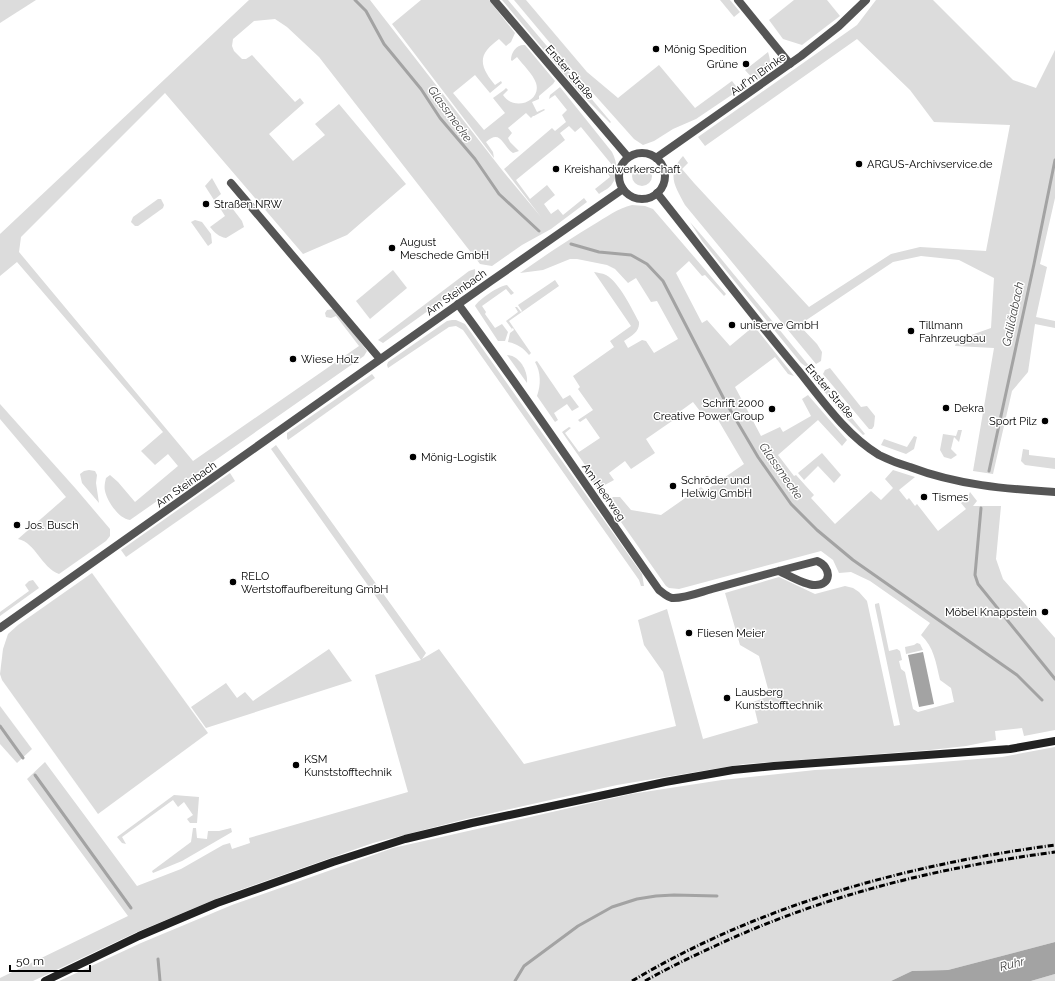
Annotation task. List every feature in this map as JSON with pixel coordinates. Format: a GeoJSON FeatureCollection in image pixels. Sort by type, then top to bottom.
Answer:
{"type":"FeatureCollection","features":[{"type":"Feature","properties":{"kind":"main road"},"geometry":{"type":"LineString","coordinates":[[45,981],[139,936],[217,903],[405,839],[472,823],[665,782],[733,770],[1010,749],[1055,741]]}},
{"type":"Feature","properties":{"kind":"street","name":"Enster Straße"},"geometry":{"type":"LineString","coordinates":[[494,0],[628,157]]}},
{"type":"Feature","properties":{"kind":"street"},"geometry":{"type":"LineString","coordinates":[[738,0],[790,64]]}},
{"type":"Feature","properties":{"kind":"street","name":"Auf'm Brinke"},"geometry":{"type":"LineString","coordinates":[[656,158],[790,64],[840,26],[866,0]]}},
{"type":"Feature","properties":{"kind":"street"},"geometry":{"type":"LineString","coordinates":[[646,153],[656,158],[660,163],[664,175],[661,187],[652,196],[640,199],[628,194],[620,183],[620,169],[623,162],[634,154],[646,153]]}},
{"type":"Feature","properties":{"kind":"street"},"geometry":{"type":"LineString","coordinates":[[231,183],[380,359]]}},
{"type":"Feature","properties":{"kind":"street","name":"Am Steinbach"},"geometry":{"type":"LineString","coordinates":[[1,629],[380,359],[623,189]]}},
{"type":"Feature","properties":{"kind":"street","name":"Enster Straße"},"geometry":{"type":"LineString","coordinates":[[657,192],[750,313],[829,408],[845,426],[870,448],[892,461],[921,472],[957,481],[993,488],[1055,492]]}},
{"type":"Feature","properties":{"kind":"street","name":"Am Heerweg"},"geometry":{"type":"LineString","coordinates":[[458,304],[492,350],[659,590],[672,598],[681,597],[779,571],[817,561],[826,567],[828,576],[825,581],[815,586],[779,571]]}},
{"type":"Feature","properties":{"kind":"shaded area"},"geometry":{"type":"Polygon","coordinates":[[[0,0],[36,0],[0,23],[0,0]]]}},
{"type":"Feature","properties":{"kind":"shaded area"},"geometry":{"type":"Polygon","coordinates":[[[249,0],[370,0],[502,170],[541,217],[504,169],[552,128],[555,131],[566,122],[562,115],[567,110],[555,95],[549,99],[550,95],[560,87],[612,152],[616,164],[616,176],[611,185],[599,194],[595,189],[610,177],[606,170],[612,165],[581,127],[575,132],[569,126],[560,133],[565,140],[516,180],[530,199],[547,185],[555,195],[544,204],[551,214],[558,209],[563,215],[584,198],[587,202],[551,229],[522,245],[492,266],[480,264],[319,57],[287,27],[275,19],[254,21],[233,39],[232,46],[234,51],[242,59],[246,59],[252,55],[295,102],[300,98],[304,103],[269,134],[293,161],[325,135],[315,124],[339,104],[406,184],[347,235],[303,254],[165,93],[21,237],[19,252],[193,461],[359,346],[336,316],[331,318],[326,317],[325,313],[327,310],[334,309],[337,311],[367,351],[364,356],[130,520],[118,513],[108,500],[105,489],[106,478],[110,475],[135,502],[178,466],[168,454],[155,465],[141,451],[163,432],[17,262],[0,276],[0,234],[249,0]]]}},
{"type":"Feature","properties":{"kind":"shaded area"},"geometry":{"type":"Polygon","coordinates":[[[421,0],[489,0],[515,33],[511,42],[506,46],[499,39],[487,50],[484,55],[483,64],[486,73],[495,85],[501,81],[502,83],[490,93],[475,75],[453,93],[484,130],[505,113],[493,98],[506,88],[508,90],[503,95],[514,103],[526,102],[535,95],[537,89],[533,76],[517,57],[512,61],[511,60],[513,51],[517,47],[525,45],[555,81],[539,96],[539,99],[532,102],[537,112],[544,109],[545,110],[531,118],[526,113],[508,128],[512,133],[508,138],[519,151],[513,153],[501,140],[495,137],[491,138],[486,142],[493,152],[494,158],[392,24],[421,0]]]}},
{"type":"Feature","properties":{"kind":"shaded area"},"geometry":{"type":"Polygon","coordinates":[[[502,0],[508,0],[611,122],[610,123],[582,95],[502,0]]]}},
{"type":"Feature","properties":{"kind":"shaded area"},"geometry":{"type":"Polygon","coordinates":[[[514,0],[526,0],[587,72],[618,98],[659,65],[695,108],[732,81],[739,90],[696,119],[673,129],[654,141],[643,145],[634,139],[576,74],[514,0]]]}},
{"type":"Feature","properties":{"kind":"shaded area"},"geometry":{"type":"Polygon","coordinates":[[[720,0],[730,0],[740,12],[734,17],[720,0]]]}},
{"type":"Feature","properties":{"kind":"shaded area"},"geometry":{"type":"Polygon","coordinates":[[[794,0],[827,0],[840,16],[802,45],[783,39],[769,20],[794,0]]]}},
{"type":"Feature","properties":{"kind":"shaded area"},"geometry":{"type":"Polygon","coordinates":[[[876,0],[933,0],[1013,80],[1036,88],[1055,50],[1055,198],[1040,264],[1047,267],[1036,317],[1055,321],[1055,328],[1035,324],[1028,372],[1012,391],[993,474],[973,471],[994,348],[955,346],[957,340],[991,328],[994,278],[959,260],[921,256],[893,262],[799,325],[817,344],[822,352],[821,361],[816,364],[685,205],[675,186],[675,169],[683,156],[688,163],[682,169],[809,307],[891,254],[920,247],[986,251],[1010,125],[934,122],[910,90],[857,39],[705,146],[698,137],[857,25],[876,0]]]}},
{"type":"Feature","properties":{"kind":"shaded area"},"geometry":{"type":"Polygon","coordinates":[[[768,52],[770,64],[764,75],[759,79],[753,78],[745,70],[768,52]]]}},
{"type":"Feature","properties":{"kind":"shaded area"},"geometry":{"type":"Polygon","coordinates":[[[642,166],[649,169],[652,176],[649,183],[642,186],[635,183],[632,176],[635,169],[642,166]]]}},
{"type":"Feature","properties":{"kind":"shaded area"},"geometry":{"type":"Polygon","coordinates":[[[212,178],[221,194],[214,200],[205,186],[212,178]]]}},
{"type":"Feature","properties":{"kind":"shaded area"},"geometry":{"type":"Polygon","coordinates":[[[158,199],[161,199],[164,205],[163,208],[138,226],[135,226],[131,222],[133,217],[158,199]]]}},
{"type":"Feature","properties":{"kind":"shaded area"},"geometry":{"type":"Polygon","coordinates":[[[229,204],[242,221],[244,227],[226,238],[221,237],[210,227],[225,216],[220,208],[229,204]]]}},
{"type":"Feature","properties":{"kind":"shaded area"},"geometry":{"type":"Polygon","coordinates":[[[632,205],[645,206],[653,209],[726,294],[724,296],[705,275],[702,276],[689,261],[676,273],[702,323],[707,320],[730,346],[754,326],[794,376],[788,374],[775,357],[735,387],[761,436],[780,427],[783,432],[811,416],[802,399],[808,395],[847,440],[842,446],[818,420],[778,455],[794,476],[796,475],[814,495],[811,498],[835,524],[871,491],[881,500],[893,488],[885,479],[893,470],[915,477],[899,490],[907,500],[909,498],[915,506],[917,504],[938,531],[966,509],[961,503],[968,497],[970,492],[977,501],[973,506],[1001,506],[996,559],[1003,579],[1055,638],[1055,730],[1024,736],[1022,728],[995,731],[996,740],[966,746],[930,750],[744,764],[617,785],[466,819],[373,843],[223,896],[137,932],[33,981],[0,981],[0,978],[128,916],[27,779],[45,762],[137,886],[181,869],[223,845],[230,843],[232,849],[250,843],[249,838],[408,792],[375,675],[421,660],[271,449],[276,445],[426,653],[422,659],[439,649],[524,764],[676,726],[663,672],[644,645],[638,620],[667,609],[703,739],[758,723],[753,702],[770,696],[759,656],[740,645],[725,593],[779,577],[815,594],[845,586],[853,588],[867,601],[894,726],[900,725],[875,604],[879,603],[889,651],[897,649],[900,651],[902,660],[899,661],[901,669],[905,672],[913,709],[918,712],[954,702],[951,688],[940,680],[932,650],[921,635],[930,623],[870,581],[851,572],[839,573],[833,560],[821,551],[679,589],[669,588],[666,586],[609,505],[609,501],[613,497],[620,497],[631,510],[661,515],[701,487],[705,491],[744,464],[714,413],[706,419],[693,402],[671,418],[672,421],[646,439],[655,453],[631,469],[625,461],[609,473],[614,480],[597,488],[587,474],[590,472],[562,432],[569,427],[571,428],[565,433],[579,452],[600,438],[586,418],[580,422],[578,420],[593,410],[578,389],[580,387],[573,376],[614,347],[610,341],[631,326],[594,272],[606,275],[616,283],[639,322],[637,331],[624,341],[628,348],[642,340],[646,341],[654,353],[678,339],[657,301],[651,302],[636,278],[628,283],[615,269],[607,265],[570,259],[543,270],[520,273],[565,242],[607,216],[622,208],[632,205]]]}},
{"type":"Feature","properties":{"kind":"shaded area"},"geometry":{"type":"Polygon","coordinates":[[[195,220],[202,222],[211,234],[212,243],[208,246],[191,222],[195,220]]]}},
{"type":"Feature","properties":{"kind":"shaded area"},"geometry":{"type":"Polygon","coordinates":[[[690,222],[810,367],[801,363],[702,241],[690,222]]]}},
{"type":"Feature","properties":{"kind":"shaded area"},"geometry":{"type":"Polygon","coordinates":[[[475,269],[474,275],[469,282],[383,343],[378,340],[469,271],[475,269]]]}},
{"type":"Feature","properties":{"kind":"shaded area"},"geometry":{"type":"Polygon","coordinates":[[[393,270],[407,288],[370,319],[356,301],[393,270]]]}},
{"type":"Feature","properties":{"kind":"shaded area"},"geometry":{"type":"Polygon","coordinates":[[[555,280],[559,286],[509,321],[531,353],[529,355],[525,350],[508,342],[510,333],[514,330],[513,328],[512,329],[506,321],[518,312],[515,307],[517,307],[521,312],[522,311],[518,305],[555,280]]]}},
{"type":"Feature","properties":{"kind":"shaded area"},"geometry":{"type":"Polygon","coordinates":[[[507,285],[514,293],[511,295],[506,289],[482,306],[486,312],[485,314],[495,328],[502,324],[508,332],[505,341],[498,341],[475,306],[480,300],[499,287],[507,285]]]}},
{"type":"Feature","properties":{"kind":"shaded area"},"geometry":{"type":"Polygon","coordinates":[[[452,320],[465,324],[642,574],[644,586],[641,586],[639,580],[463,330],[456,326],[449,327],[388,368],[388,362],[447,321],[452,320]]]}},
{"type":"Feature","properties":{"kind":"shaded area"},"geometry":{"type":"Polygon","coordinates":[[[507,355],[516,358],[525,369],[527,383],[507,355]]]}},
{"type":"Feature","properties":{"kind":"shaded area"},"geometry":{"type":"Polygon","coordinates":[[[537,361],[563,399],[570,395],[579,407],[572,411],[567,404],[554,413],[558,420],[555,422],[537,396],[540,379],[535,362],[537,361]]]}},
{"type":"Feature","properties":{"kind":"shaded area"},"geometry":{"type":"Polygon","coordinates":[[[830,368],[861,407],[867,406],[875,416],[874,426],[872,429],[869,429],[823,374],[825,370],[830,368]]]}},
{"type":"Feature","properties":{"kind":"shaded area"},"geometry":{"type":"Polygon","coordinates":[[[372,374],[375,378],[288,440],[287,433],[372,374]]]}},
{"type":"Feature","properties":{"kind":"shaded area"},"geometry":{"type":"Polygon","coordinates":[[[820,379],[865,434],[863,435],[845,417],[819,385],[820,379]]]}},
{"type":"Feature","properties":{"kind":"shaded area"},"geometry":{"type":"Polygon","coordinates":[[[0,404],[110,529],[110,536],[106,541],[59,574],[53,571],[29,545],[18,539],[66,497],[0,419],[0,404]]]}},
{"type":"Feature","properties":{"kind":"shaded area"},"geometry":{"type":"Polygon","coordinates":[[[958,430],[962,430],[959,442],[954,437],[951,449],[957,455],[951,459],[944,457],[940,450],[943,434],[956,436],[958,430]]]}},
{"type":"Feature","properties":{"kind":"shaded area"},"geometry":{"type":"Polygon","coordinates":[[[914,436],[917,437],[914,449],[906,454],[881,445],[884,439],[907,447],[914,436]]]}},
{"type":"Feature","properties":{"kind":"shaded area"},"geometry":{"type":"Polygon","coordinates":[[[1023,449],[1029,450],[1029,455],[1055,458],[1055,469],[1025,465],[1021,461],[1023,449]]]}},
{"type":"Feature","properties":{"kind":"shaded area"},"geometry":{"type":"Polygon","coordinates":[[[822,453],[841,475],[834,483],[818,466],[804,480],[798,473],[822,453]]]}},
{"type":"Feature","properties":{"kind":"shaded area"},"geometry":{"type":"Polygon","coordinates":[[[89,470],[95,471],[97,475],[96,483],[99,503],[82,483],[80,474],[89,470]]]}},
{"type":"Feature","properties":{"kind":"shaded area"},"geometry":{"type":"Polygon","coordinates":[[[230,473],[235,481],[126,557],[121,550],[230,473]]]}},
{"type":"Feature","properties":{"kind":"shaded area"},"geometry":{"type":"Polygon","coordinates":[[[92,573],[208,733],[98,814],[2,680],[0,674],[3,649],[8,634],[18,625],[92,573]]]}},
{"type":"Feature","properties":{"kind":"shaded area"},"geometry":{"type":"Polygon","coordinates":[[[33,580],[39,588],[0,616],[0,612],[29,591],[25,585],[29,581],[33,580]]]}},
{"type":"Feature","properties":{"kind":"shaded area"},"geometry":{"type":"Polygon","coordinates":[[[917,643],[920,644],[923,650],[906,654],[905,647],[917,643]]]}},
{"type":"Feature","properties":{"kind":"shaded area"},"geometry":{"type":"Polygon","coordinates":[[[329,649],[352,681],[206,728],[191,707],[226,683],[237,698],[245,692],[253,701],[329,649]]]}},
{"type":"Feature","properties":{"kind":"shaded area"},"geometry":{"type":"Polygon","coordinates":[[[0,706],[32,749],[17,763],[0,744],[0,706]]]}},
{"type":"Feature","properties":{"kind":"shaded area"},"geometry":{"type":"Polygon","coordinates":[[[1055,747],[1055,942],[948,970],[912,971],[891,981],[59,981],[141,943],[232,905],[393,848],[631,794],[722,780],[815,770],[905,765],[1002,757],[1055,747]]]}},
{"type":"Feature","properties":{"kind":"shaded area"},"geometry":{"type":"Polygon","coordinates":[[[174,795],[199,797],[197,823],[190,823],[187,819],[193,815],[184,802],[178,807],[173,800],[122,837],[126,844],[122,843],[117,837],[174,795]]]}},
{"type":"Feature","properties":{"kind":"shaded area"},"geometry":{"type":"Polygon","coordinates":[[[193,828],[196,828],[197,838],[207,839],[208,831],[219,831],[231,828],[232,832],[182,861],[153,873],[152,871],[191,842],[193,828]]]}},
{"type":"Feature","properties":{"kind":"shaded area"},"geometry":{"type":"Polygon","coordinates":[[[1055,974],[1055,981],[1031,981],[1055,974]]]}},
{"type":"Feature","properties":{"kind":"water"},"geometry":{"type":"Polygon","coordinates":[[[923,652],[934,704],[919,707],[908,655],[923,652]]]}},
{"type":"Feature","properties":{"kind":"water","name":"Ruhr"},"geometry":{"type":"Polygon","coordinates":[[[1055,942],[1055,974],[1031,981],[891,981],[912,971],[948,970],[1055,942]]]}},
{"type":"Feature","properties":{"kind":"waterway","name":"Glassmecke"},"geometry":{"type":"LineString","coordinates":[[355,0],[366,11],[384,44],[421,89],[440,118],[475,159],[499,194],[539,231]]}},
{"type":"Feature","properties":{"kind":"waterway","name":"Galiläabach"},"geometry":{"type":"LineString","coordinates":[[989,471],[1055,160]]}},
{"type":"Feature","properties":{"kind":"waterway","name":"Glassmecke"},"geometry":{"type":"LineString","coordinates":[[571,244],[599,252],[631,255],[647,264],[663,281],[725,401],[758,457],[791,504],[817,530],[853,560],[1017,675],[1042,700]]}},
{"type":"Feature","properties":{"kind":"waterway","name":"Galiläabach"},"geometry":{"type":"LineString","coordinates":[[981,508],[975,575],[978,584],[1055,679]]}},
{"type":"Feature","properties":{"kind":"waterway"},"geometry":{"type":"LineString","coordinates":[[0,726],[23,758]]}},
{"type":"Feature","properties":{"kind":"waterway"},"geometry":{"type":"LineString","coordinates":[[35,775],[131,908]]}},
{"type":"Feature","properties":{"kind":"waterway"},"geometry":{"type":"LineString","coordinates":[[515,981],[524,966],[578,926],[612,907],[637,899],[656,896],[717,896]]}},
{"type":"Feature","properties":{"kind":"waterway"},"geometry":{"type":"LineString","coordinates":[[158,959],[160,981]]}},
{"type":"Feature","properties":{"kind":"railway"},"geometry":{"type":"LineString","coordinates":[[632,981],[681,954],[732,930],[784,909],[836,892],[944,864],[999,853],[1055,845]]}},
{"type":"Feature","properties":{"kind":"railway"},"geometry":{"type":"LineString","coordinates":[[645,981],[688,958],[756,928],[839,898],[924,875],[967,866],[1055,852]]}},
{"type":"Feature","properties":{"kind":"place","name":"Mönig Spedition"},"geometry":{"type":"Point","coordinates":[656,49]}},
{"type":"Feature","properties":{"kind":"place","name":"Grüne"},"geometry":{"type":"Point","coordinates":[746,64]}},
{"type":"Feature","properties":{"kind":"place","name":"ARGUS-Archivservice.de"},"geometry":{"type":"Point","coordinates":[859,164]}},
{"type":"Feature","properties":{"kind":"place","name":"Kreishandwerkerschaft"},"geometry":{"type":"Point","coordinates":[556,169]}},
{"type":"Feature","properties":{"kind":"place","name":"Straßen.NRW"},"geometry":{"type":"Point","coordinates":[206,204]}},
{"type":"Feature","properties":{"kind":"place","name":"August Meschede GmbH"},"geometry":{"type":"Point","coordinates":[392,248]}},
{"type":"Feature","properties":{"kind":"place","name":"uniserve GmbH"},"geometry":{"type":"Point","coordinates":[732,325]}},
{"type":"Feature","properties":{"kind":"place","name":"Tillmann Fahrzeugbau"},"geometry":{"type":"Point","coordinates":[911,331]}},
{"type":"Feature","properties":{"kind":"place","name":"Wiese Holz"},"geometry":{"type":"Point","coordinates":[293,359]}},
{"type":"Feature","properties":{"kind":"place","name":"Dekra"},"geometry":{"type":"Point","coordinates":[946,408]}},
{"type":"Feature","properties":{"kind":"place","name":"Schrift 2000 Creative Power Group"},"geometry":{"type":"Point","coordinates":[772,409]}},
{"type":"Feature","properties":{"kind":"place","name":"Sport Pilz"},"geometry":{"type":"Point","coordinates":[1045,421]}},
{"type":"Feature","properties":{"kind":"place","name":"Mönig-Logistik"},"geometry":{"type":"Point","coordinates":[413,457]}},
{"type":"Feature","properties":{"kind":"place","name":"Schröder und Helwig GmbH"},"geometry":{"type":"Point","coordinates":[673,486]}},
{"type":"Feature","properties":{"kind":"place","name":"Tismes"},"geometry":{"type":"Point","coordinates":[924,497]}},
{"type":"Feature","properties":{"kind":"place","name":"Jos. Busch"},"geometry":{"type":"Point","coordinates":[17,525]}},
{"type":"Feature","properties":{"kind":"place","name":"RELO Wertstoffaufbereitung GmbH"},"geometry":{"type":"Point","coordinates":[233,582]}},
{"type":"Feature","properties":{"kind":"place","name":"Möbel Knappstein"},"geometry":{"type":"Point","coordinates":[1045,612]}},
{"type":"Feature","properties":{"kind":"place","name":"Fliesen Meier"},"geometry":{"type":"Point","coordinates":[689,633]}},
{"type":"Feature","properties":{"kind":"place","name":"Lausberg Kunststofftechnik"},"geometry":{"type":"Point","coordinates":[727,698]}},
{"type":"Feature","properties":{"kind":"place","name":"KSM Kunststofftechnik"},"geometry":{"type":"Point","coordinates":[296,765]}}]}
